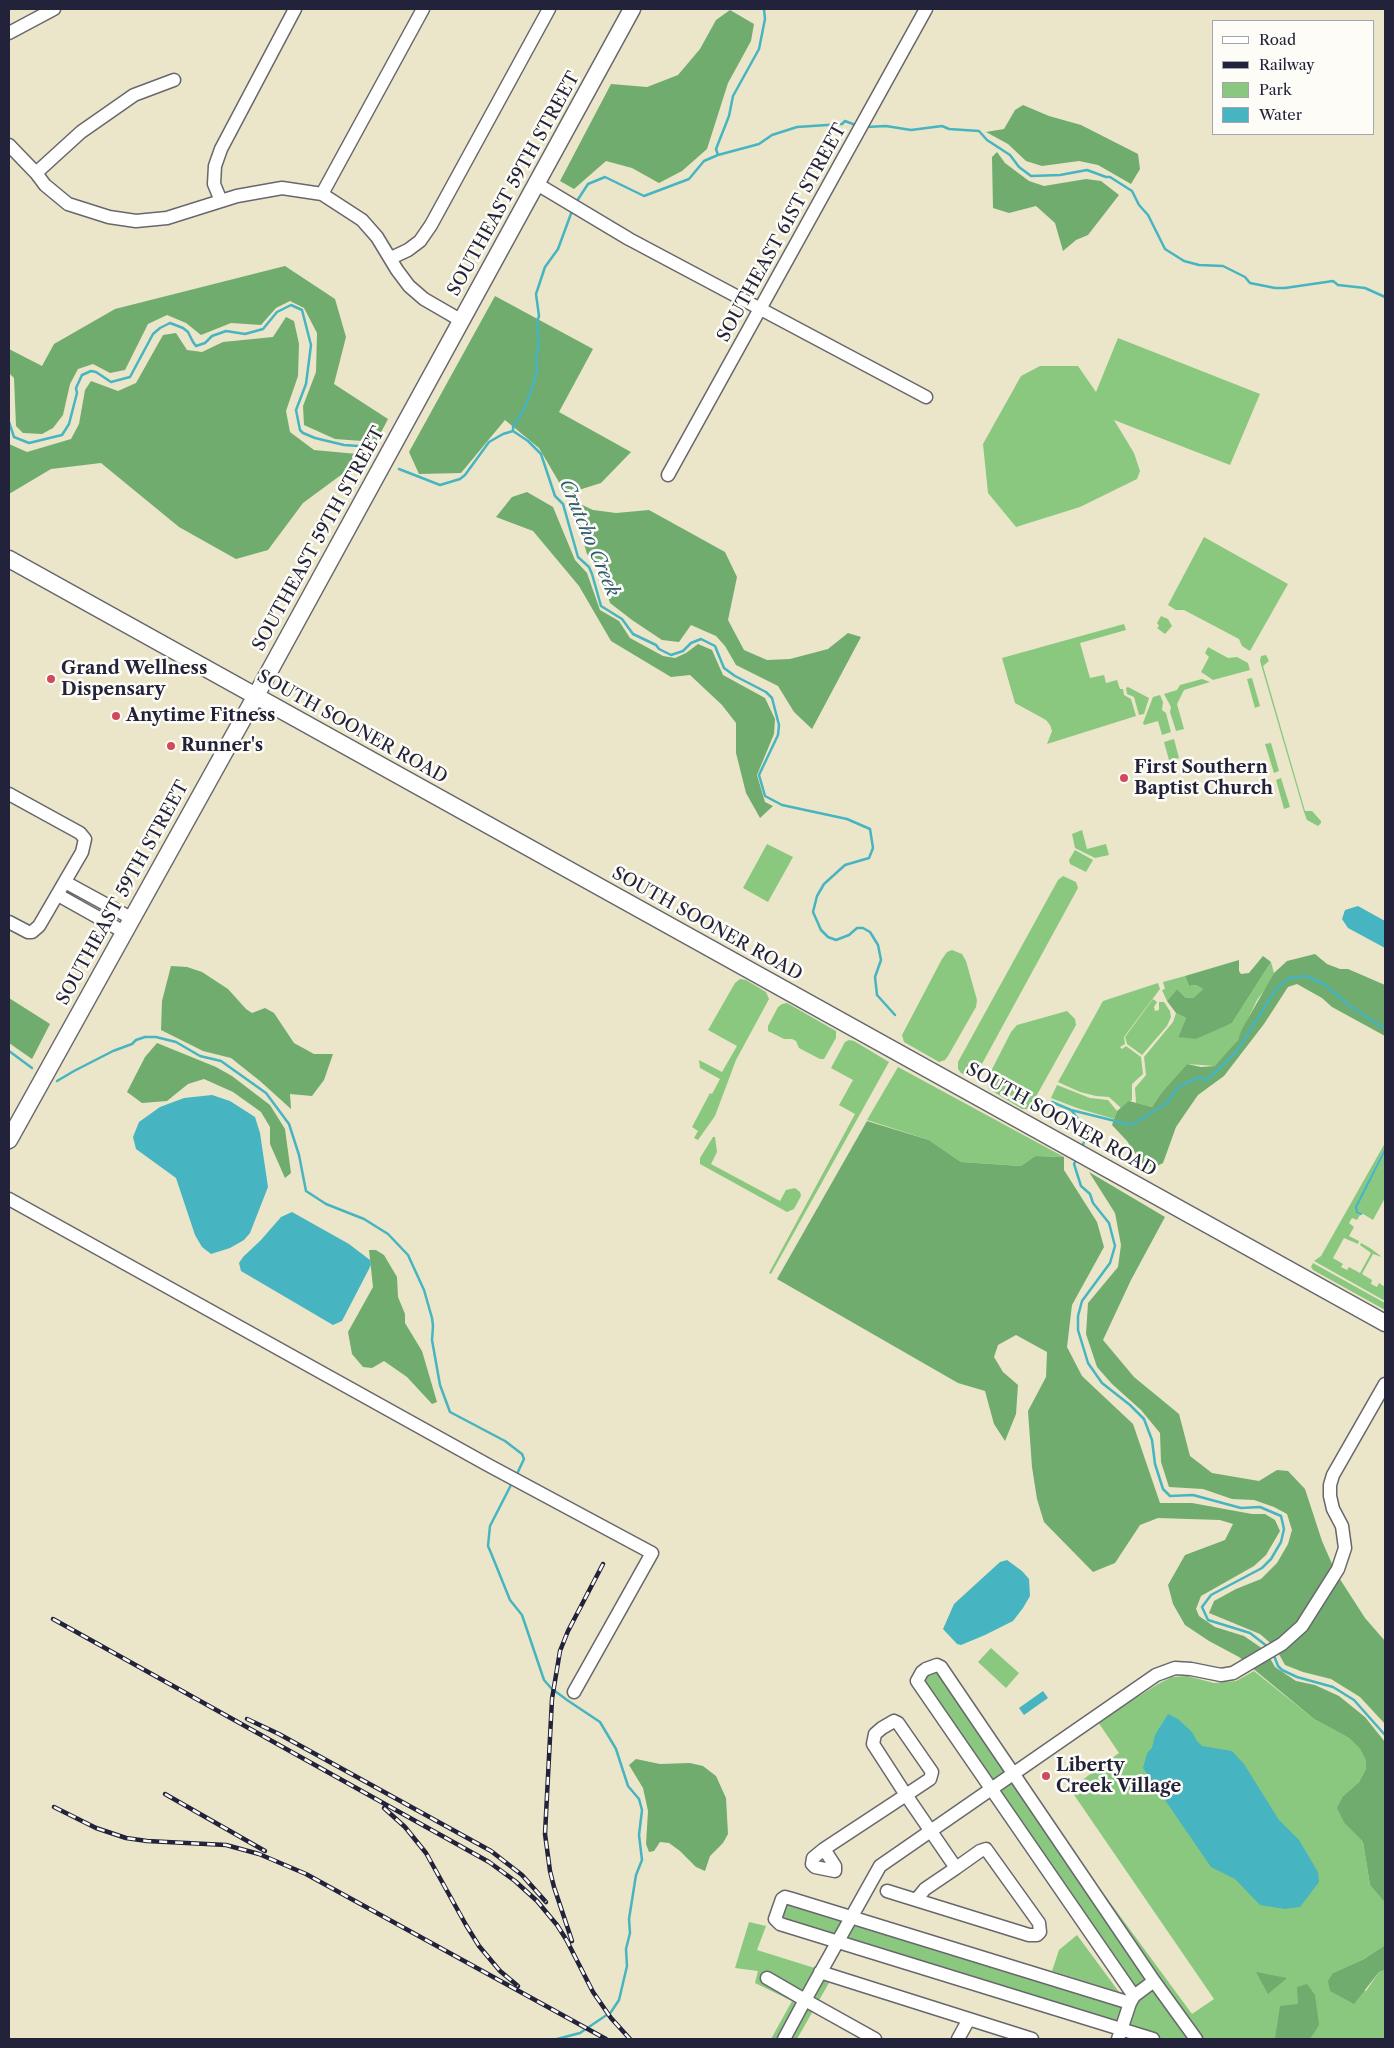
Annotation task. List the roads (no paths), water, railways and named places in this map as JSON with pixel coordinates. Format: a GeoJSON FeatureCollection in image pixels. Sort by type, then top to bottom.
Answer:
{"type":"FeatureCollection","features":[{"type":"Feature","properties":{"kind":"main road","name":"SOUTHEAST 59TH STREET"},"geometry":{"type":"LineString","coordinates":[[9,1140],[256,696],[632,9]]}},
{"type":"Feature","properties":{"kind":"main road","name":"SOUTH SOONER ROAD"},"geometry":{"type":"LineString","coordinates":[[9,559],[1385,1323]]}},
{"type":"Feature","properties":{"kind":"street"},"geometry":{"type":"LineString","coordinates":[[9,33],[54,9]]}},
{"type":"Feature","properties":{"kind":"street"},"geometry":{"type":"LineString","coordinates":[[220,201],[214,184],[215,166],[221,149],[295,9]]}},
{"type":"Feature","properties":{"kind":"street"},"geometry":{"type":"LineString","coordinates":[[322,194],[423,9]]}},
{"type":"Feature","properties":{"kind":"street"},"geometry":{"type":"LineString","coordinates":[[391,258],[408,250],[420,241],[431,225],[549,9]]}},
{"type":"Feature","properties":{"kind":"street","name":"SOUTHEAST 61ST STREET"},"geometry":{"type":"LineString","coordinates":[[668,475],[926,9]]}},
{"type":"Feature","properties":{"kind":"street"},"geometry":{"type":"LineString","coordinates":[[36,172],[81,132],[134,95],[174,80]]}},
{"type":"Feature","properties":{"kind":"street"},"geometry":{"type":"LineString","coordinates":[[9,145],[36,172],[45,185],[68,204],[109,217],[136,221],[167,218],[256,191],[282,188],[322,194],[362,220],[377,237],[397,270],[424,299],[462,321]]}},
{"type":"Feature","properties":{"kind":"street"},"geometry":{"type":"LineString","coordinates":[[537,184],[629,239],[926,397]]}},
{"type":"Feature","properties":{"kind":"street"},"geometry":{"type":"LineString","coordinates":[[9,794],[80,833],[85,839],[85,846],[66,882],[39,926],[32,932],[23,930],[9,922]]}},
{"type":"Feature","properties":{"kind":"street"},"geometry":{"type":"LineString","coordinates":[[66,882],[128,925]]}},
{"type":"Feature","properties":{"kind":"street"},"geometry":{"type":"LineString","coordinates":[[58,895],[128,925]]}},
{"type":"Feature","properties":{"kind":"street"},"geometry":{"type":"LineString","coordinates":[[9,1199],[488,1465],[652,1553],[574,1692]]}},
{"type":"Feature","properties":{"kind":"street"},"geometry":{"type":"LineString","coordinates":[[784,2039],[880,1866],[1156,1675],[1176,1668],[1221,1675],[1233,1673],[1276,1648],[1302,1626],[1338,1569],[1345,1548],[1342,1526],[1333,1509],[1330,1496],[1333,1475],[1385,1384]]}},
{"type":"Feature","properties":{"kind":"street"},"geometry":{"type":"LineString","coordinates":[[1132,2000],[991,1788],[917,1681],[926,1669],[936,1665],[940,1667],[1154,1981],[1196,2039]]}},
{"type":"Feature","properties":{"kind":"street"},"geometry":{"type":"LineString","coordinates":[[824,1849],[906,1795],[930,1779],[932,1772],[898,1723],[894,1722],[875,1734],[873,1744],[906,1795],[930,1831],[956,1868]]}},
{"type":"Feature","properties":{"kind":"street"},"geometry":{"type":"LineString","coordinates":[[887,1890],[916,1900],[1029,1934],[1040,1932],[1039,1924],[986,1849],[980,1851],[925,1888],[916,1900]]}},
{"type":"Feature","properties":{"kind":"street"},"geometry":{"type":"LineString","coordinates":[[1132,2000],[850,1917],[792,1898],[782,1899],[775,1919],[777,1922],[1120,2034],[1153,2039]]}},
{"type":"Feature","properties":{"kind":"street"},"geometry":{"type":"LineString","coordinates":[[820,1972],[1032,2039]]}},
{"type":"Feature","properties":{"kind":"street"},"geometry":{"type":"LineString","coordinates":[[767,1978],[875,2039]]}},
{"type":"Feature","properties":{"kind":"street"},"geometry":{"type":"LineString","coordinates":[[1120,2034],[1132,2000],[1154,1981]]}},
{"type":"Feature","properties":{"kind":"street"},"geometry":{"type":"LineString","coordinates":[[958,2039],[969,2019]]}},
{"type":"Feature","properties":{"kind":"water"},"geometry":{"type":"Polygon","coordinates":[[[1358,906],[1385,921],[1385,948],[1348,928],[1342,919],[1345,910],[1358,906]]]}},
{"type":"Feature","properties":{"kind":"water"},"geometry":{"type":"Polygon","coordinates":[[[212,1095],[230,1101],[255,1117],[260,1133],[268,1187],[250,1233],[244,1240],[230,1248],[211,1254],[202,1247],[195,1235],[176,1178],[136,1149],[133,1137],[139,1122],[160,1107],[184,1098],[212,1095]]]}},
{"type":"Feature","properties":{"kind":"water"},"geometry":{"type":"Polygon","coordinates":[[[292,1212],[349,1244],[370,1260],[369,1269],[342,1321],[333,1325],[241,1271],[239,1263],[243,1257],[281,1217],[292,1212]]]}},
{"type":"Feature","properties":{"kind":"water"},"geometry":{"type":"Polygon","coordinates":[[[1007,1560],[1029,1579],[1030,1596],[1023,1608],[1013,1621],[961,1645],[957,1644],[943,1629],[954,1604],[1000,1562],[1007,1560]]]}},
{"type":"Feature","properties":{"kind":"water"},"geometry":{"type":"Polygon","coordinates":[[[1043,1691],[1048,1698],[1024,1715],[1019,1708],[1043,1691]]]}},
{"type":"Feature","properties":{"kind":"water"},"geometry":{"type":"Polygon","coordinates":[[[1168,1714],[1178,1719],[1192,1732],[1202,1746],[1232,1751],[1244,1764],[1279,1820],[1299,1840],[1318,1872],[1319,1882],[1300,1907],[1285,1909],[1260,1905],[1235,1879],[1211,1867],[1143,1768],[1147,1753],[1152,1748],[1155,1735],[1168,1714]]]}},
{"type":"Feature","properties":{"kind":"waterway"},"geometry":{"type":"LineString","coordinates":[[718,155],[716,149],[729,116],[733,96],[759,49],[765,19],[764,9]]}},
{"type":"Feature","properties":{"kind":"waterway"},"geometry":{"type":"LineString","coordinates":[[575,204],[588,184],[605,177],[644,196],[689,179],[704,161],[718,155],[759,144],[772,135],[797,127],[842,124],[845,121],[858,126]]}},
{"type":"Feature","properties":{"kind":"waterway"},"geometry":{"type":"LineString","coordinates":[[866,127],[886,126],[911,130],[942,126],[949,129],[979,131],[987,140],[1010,155],[1019,167],[1031,176],[1060,175],[1087,170],[1110,177],[1132,191],[1139,205],[1148,215],[1165,249],[1184,261],[1199,265],[1223,266],[1245,277],[1250,283],[1275,288],[1333,281],[1338,285],[1365,288],[1385,297]]}},
{"type":"Feature","properties":{"kind":"waterway"},"geometry":{"type":"LineString","coordinates":[[513,431],[513,427],[524,409],[531,392],[537,370],[536,353],[539,346],[537,322],[539,316],[536,294],[545,267],[558,249],[572,211]]}},
{"type":"Feature","properties":{"kind":"waterway","name":"Crutcho Creek"},"geometry":{"type":"LineString","coordinates":[[9,422],[14,437],[29,443],[62,435],[69,424],[77,393],[76,388],[82,375],[91,371],[96,372],[111,382],[130,377],[153,334],[160,328],[170,323],[183,328],[188,332],[196,346],[205,343],[212,336],[226,331],[245,334],[263,329],[277,312],[291,305],[302,310],[311,345],[306,384],[296,410],[300,430],[315,438],[344,445],[373,447]]}},
{"type":"Feature","properties":{"kind":"waterway","name":"Crutcho Creek"},"geometry":{"type":"LineString","coordinates":[[399,469],[440,485],[460,479],[489,442],[513,431],[528,441],[541,454],[555,496],[563,504],[578,557],[589,567],[601,606],[622,619],[633,634],[671,655],[683,651],[691,643],[701,639],[715,646],[724,668],[766,692],[772,698],[779,725],[778,735],[759,775],[765,796],[782,805],[847,819],[870,829],[873,848],[869,858],[845,865],[824,884],[817,896],[813,912],[821,930],[828,937],[836,940],[849,935],[857,928],[863,928],[870,932],[878,945],[881,960],[875,977],[877,995],[895,1015]]}},
{"type":"Feature","properties":{"kind":"waterway"},"geometry":{"type":"LineString","coordinates":[[1052,1102],[1071,1110],[1131,1125],[1166,1104],[1179,1086],[1198,1078],[1207,1080],[1237,1051],[1276,989],[1289,978],[1306,976],[1324,984],[1350,1006],[1385,1029]]}},
{"type":"Feature","properties":{"kind":"waterway"},"geometry":{"type":"LineString","coordinates":[[57,1081],[113,1051],[132,1044],[136,1040],[145,1037],[156,1037],[176,1042],[200,1056],[221,1061],[266,1093],[289,1124],[299,1155],[306,1191],[326,1204],[364,1219],[388,1234],[408,1255],[424,1290],[432,1318],[432,1340],[440,1385],[450,1412],[505,1441],[522,1454],[524,1459],[516,1476]]}},
{"type":"Feature","properties":{"kind":"waterway"},"geometry":{"type":"LineString","coordinates":[[9,1051],[32,1068]]}},
{"type":"Feature","properties":{"kind":"waterway","name":"Crutcho Creek"},"geometry":{"type":"LineString","coordinates":[[1071,1110],[1087,1130],[1082,1149]]}},
{"type":"Feature","properties":{"kind":"waterway"},"geometry":{"type":"LineString","coordinates":[[1361,1214],[1357,1212],[1356,1207],[1385,1150]]}},
{"type":"Feature","properties":{"kind":"waterway","name":"Crutcho Creek"},"geometry":{"type":"LineString","coordinates":[[1077,1158],[1074,1164],[1081,1186],[1090,1194],[1093,1203],[1109,1223],[1115,1246],[1110,1263],[1082,1301],[1078,1316],[1078,1330],[1088,1363],[1102,1383],[1130,1405],[1144,1419],[1152,1440],[1155,1464],[1163,1489],[1170,1496],[1193,1495],[1241,1508],[1260,1507],[1281,1516],[1284,1529],[1281,1542],[1271,1559],[1262,1568],[1211,1595],[1202,1607],[1208,1620],[1250,1633],[1268,1647]]}},
{"type":"Feature","properties":{"kind":"waterway"},"geometry":{"type":"LineString","coordinates":[[512,1483],[490,1526],[488,1546],[510,1600],[522,1615],[544,1680],[551,1688],[600,1722],[616,1749],[628,1786],[639,1799],[642,1810],[639,1835],[642,1860],[636,1875],[629,1919],[630,1933],[626,1949],[627,1966],[619,2000],[611,2012],[580,2033],[557,2039]]}},
{"type":"Feature","properties":{"kind":"waterway","name":"Crutcho Creek"},"geometry":{"type":"LineString","coordinates":[[1273,1653],[1278,1666],[1282,1670],[1297,1677],[1333,1687],[1354,1700],[1385,1735]]}},
{"type":"Feature","properties":{"kind":"railway"},"geometry":{"type":"LineString","coordinates":[[572,1941],[554,1887],[545,1834],[552,1699],[560,1651],[568,1631],[603,1564]]}},
{"type":"Feature","properties":{"kind":"railway"},"geometry":{"type":"LineString","coordinates":[[53,1619],[489,1862],[515,1881],[537,1901],[557,1925],[569,1944]]}},
{"type":"Feature","properties":{"kind":"railway"},"geometry":{"type":"LineString","coordinates":[[247,1719],[279,1734],[491,1851],[522,1875],[546,1902]]}},
{"type":"Feature","properties":{"kind":"railway"},"geometry":{"type":"LineString","coordinates":[[165,1794],[265,1851]]}},
{"type":"Feature","properties":{"kind":"railway"},"geometry":{"type":"LineString","coordinates":[[54,1807],[96,1828],[126,1838],[147,1841],[226,1845],[259,1854],[306,1874],[606,2039]]}},
{"type":"Feature","properties":{"kind":"railway"},"geometry":{"type":"LineString","coordinates":[[384,1808],[405,1827],[426,1853],[479,1946],[500,1971],[518,1986]]}},
{"type":"Feature","properties":{"kind":"railway"},"geometry":{"type":"LineString","coordinates":[[566,1939],[593,1992],[611,2018],[630,2039]]}},
{"type":"Feature","properties":{"kind":"place","name":"Grand Wellness Dispensary"},"geometry":{"type":"Point","coordinates":[51,679]}},
{"type":"Feature","properties":{"kind":"place","name":"Anytime Fitness"},"geometry":{"type":"Point","coordinates":[116,716]}},
{"type":"Feature","properties":{"kind":"place","name":"Runner's"},"geometry":{"type":"Point","coordinates":[171,746]}},
{"type":"Feature","properties":{"kind":"place","name":"First Southern Baptist Church"},"geometry":{"type":"Point","coordinates":[1124,778]}},
{"type":"Feature","properties":{"kind":"place","name":"Liberty Creek Village"},"geometry":{"type":"Point","coordinates":[1046,1776]}}]}
